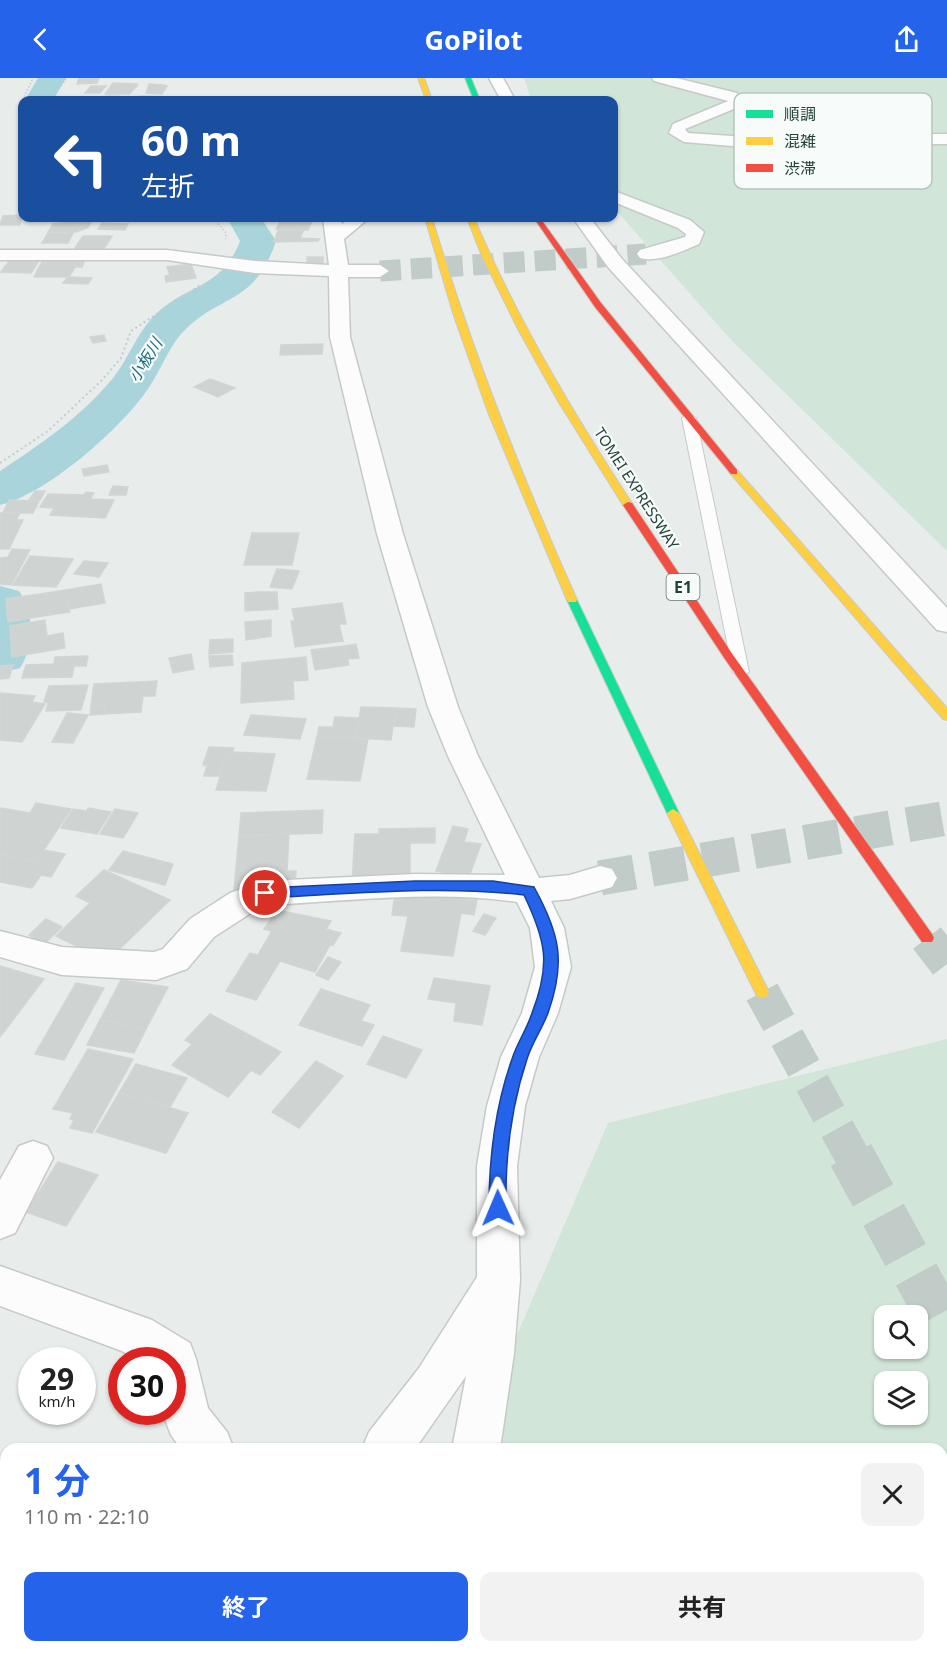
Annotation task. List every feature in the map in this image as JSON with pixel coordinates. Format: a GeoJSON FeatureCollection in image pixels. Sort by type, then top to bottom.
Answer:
{"type":"FeatureCollection","features":[{"type":"Feature","properties":{"kind":"highway"},"geometry":{"type":"LineString","coordinates":[[421,78],[428,96]]}},
{"type":"Feature","properties":{"kind":"highway"},"geometry":{"type":"LineString","coordinates":[[468,78],[475,96]]}},
{"type":"Feature","properties":{"kind":"highway"},"geometry":{"type":"LineString","coordinates":[[430,222],[461,324],[502,436],[536,518],[646,760],[762,992]]}},
{"type":"Feature","properties":{"kind":"highway","name":"TOMEI EXPRESSWAY"},"geometry":{"type":"LineString","coordinates":[[472,222],[511,306],[560,399],[645,532],[742,675],[927,938]]}},
{"type":"Feature","properties":{"kind":"highway"},"geometry":{"type":"LineString","coordinates":[[540,222],[576,278],[689,418],[788,536],[947,716]]}},
{"type":"Feature","properties":{"kind":"street"},"geometry":{"type":"LineString","coordinates":[[496,78],[506,96]]}},
{"type":"Feature","properties":{"kind":"street"},"geometry":{"type":"LineString","coordinates":[[659,78],[717,91],[732,96],[734,100]]}},
{"type":"Feature","properties":{"kind":"street"},"geometry":{"type":"LineString","coordinates":[[734,105],[678,127],[677,133],[684,136],[734,141]]}},
{"type":"Feature","properties":{"kind":"street"},"geometry":{"type":"LineString","coordinates":[[932,139],[947,139]]}},
{"type":"Feature","properties":{"kind":"street"},"geometry":{"type":"LineString","coordinates":[[618,198],[684,224],[694,232],[693,240],[683,246],[646,254]]}},
{"type":"Feature","properties":{"kind":"street"},"geometry":{"type":"LineString","coordinates":[[332,222],[339,271],[337,287],[340,337],[393,545],[443,706],[463,756],[548,928],[553,967],[540,1013],[520,1057],[506,1106],[497,1166],[499,1280],[492,1353],[477,1443]]}},
{"type":"Feature","properties":{"kind":"street"},"geometry":{"type":"LineString","coordinates":[[333,238],[355,222]]}},
{"type":"Feature","properties":{"kind":"street"},"geometry":{"type":"LineString","coordinates":[[584,222],[615,263],[947,624]]}},
{"type":"Feature","properties":{"kind":"street"},"geometry":{"type":"LineString","coordinates":[[0,255],[167,255],[255,267],[380,271]]}},
{"type":"Feature","properties":{"kind":"street"},"geometry":{"type":"LineString","coordinates":[[0,944],[62,962],[138,968],[156,966],[175,959],[202,928],[242,902],[265,893],[405,886],[493,886],[529,891],[570,887],[600,878]]}},
{"type":"Feature","properties":{"kind":"street"},"geometry":{"type":"LineString","coordinates":[[0,1220],[33,1158]]}},
{"type":"Feature","properties":{"kind":"street"},"geometry":{"type":"LineString","coordinates":[[391,1443],[435,1384],[499,1280]]}},
{"type":"Feature","properties":{"kind":"street"},"geometry":{"type":"LineString","coordinates":[[0,1287],[136,1335],[174,1359],[187,1419],[205,1443]]}},
{"type":"Feature","properties":{"kind":"lane"},"geometry":{"type":"LineString","coordinates":[[689,418],[742,675]]}},
{"type":"Feature","properties":{"kind":"path"},"geometry":{"type":"LineString","coordinates":[[25,96],[33,78]]}},
{"type":"Feature","properties":{"kind":"path"},"geometry":{"type":"LineString","coordinates":[[54,96],[67,78]]}},
{"type":"Feature","properties":{"kind":"path"},"geometry":{"type":"LineString","coordinates":[[0,463],[48,431],[74,409],[121,358],[123,345],[131,331],[201,285],[220,263],[225,248],[226,233],[217,222]]}},
{"type":"Feature","properties":{"kind":"path"},"geometry":{"type":"LineString","coordinates":[[260,222],[263,226]]}},
{"type":"Feature","properties":{"kind":"green space"},"geometry":{"type":"Polygon","coordinates":[[[524,78],[947,78],[947,551],[733,342],[618,213],[618,96],[530,96],[524,78]]]}},
{"type":"Feature","properties":{"kind":"green space"},"geometry":{"type":"Polygon","coordinates":[[[947,1039],[947,1443],[471,1443],[608,1123],[947,1039]]]}},
{"type":"Feature","properties":{"kind":"building"},"geometry":{"type":"Polygon","coordinates":[[[79,78],[99,78],[97,83],[77,84],[79,78]]]}},
{"type":"Feature","properties":{"kind":"building"},"geometry":{"type":"Polygon","coordinates":[[[113,83],[137,84],[135,86],[137,86],[129,94],[105,94],[113,83]]]}},
{"type":"Feature","properties":{"kind":"building"},"geometry":{"type":"Polygon","coordinates":[[[149,84],[167,86],[162,94],[146,93],[149,84]]]}},
{"type":"Feature","properties":{"kind":"building"},"geometry":{"type":"Polygon","coordinates":[[[91,86],[106,86],[100,93],[85,93],[91,86]]]}},
{"type":"Feature","properties":{"kind":"building"},"geometry":{"type":"Polygon","coordinates":[[[18,215],[20,225],[0,225],[3,216],[18,215]]]}},
{"type":"Feature","properties":{"kind":"building"},"geometry":{"type":"Polygon","coordinates":[[[91,222],[88,228],[75,232],[48,232],[53,224],[91,222]]]}},
{"type":"Feature","properties":{"kind":"building"},"geometry":{"type":"Polygon","coordinates":[[[280,222],[312,222],[308,230],[276,229],[280,222]]]}},
{"type":"Feature","properties":{"kind":"building"},"geometry":{"type":"Polygon","coordinates":[[[102,223],[128,224],[125,230],[98,229],[102,223]]]}},
{"type":"Feature","properties":{"kind":"building"},"geometry":{"type":"Polygon","coordinates":[[[278,230],[303,231],[300,238],[319,239],[318,241],[274,242],[278,230]]]}},
{"type":"Feature","properties":{"kind":"building"},"geometry":{"type":"Polygon","coordinates":[[[48,233],[73,233],[68,243],[42,243],[48,233]]]}},
{"type":"Feature","properties":{"kind":"building"},"geometry":{"type":"Polygon","coordinates":[[[83,236],[112,236],[102,252],[73,251],[83,236]]]}},
{"type":"Feature","properties":{"kind":"building"},"geometry":{"type":"Polygon","coordinates":[[[307,257],[323,257],[323,263],[307,263],[307,257]]]}},
{"type":"Feature","properties":{"kind":"building"},"geometry":{"type":"Polygon","coordinates":[[[10,260],[39,261],[31,273],[1,272],[10,260]]]}},
{"type":"Feature","properties":{"kind":"building"},"geometry":{"type":"Polygon","coordinates":[[[43,260],[85,260],[82,267],[75,267],[69,277],[34,277],[43,260]]]}},
{"type":"Feature","properties":{"kind":"building"},"geometry":{"type":"Polygon","coordinates":[[[191,264],[196,278],[166,282],[165,276],[170,275],[167,267],[191,264]]]}},
{"type":"Feature","properties":{"kind":"building"},"geometry":{"type":"Polygon","coordinates":[[[68,277],[92,278],[88,284],[63,283],[68,277]]]}},
{"type":"Feature","properties":{"kind":"building"},"geometry":{"type":"Polygon","coordinates":[[[104,335],[106,341],[93,343],[90,337],[104,335]]]}},
{"type":"Feature","properties":{"kind":"building"},"geometry":{"type":"Polygon","coordinates":[[[323,344],[322,354],[280,355],[281,345],[323,344]]]}},
{"type":"Feature","properties":{"kind":"building"},"geometry":{"type":"Polygon","coordinates":[[[210,379],[235,388],[218,397],[194,387],[210,379]]]}},
{"type":"Feature","properties":{"kind":"building"},"geometry":{"type":"Polygon","coordinates":[[[107,465],[109,472],[84,476],[82,469],[107,465]]]}},
{"type":"Feature","properties":{"kind":"building"},"geometry":{"type":"Polygon","coordinates":[[[113,486],[128,487],[126,495],[109,495],[113,486]]]}},
{"type":"Feature","properties":{"kind":"building"},"geometry":{"type":"Polygon","coordinates":[[[35,491],[45,491],[40,500],[29,500],[35,491]]]}},
{"type":"Feature","properties":{"kind":"building"},"geometry":{"type":"Polygon","coordinates":[[[86,492],[94,493],[90,499],[114,500],[105,518],[50,515],[54,508],[40,507],[48,494],[84,495],[86,492]]]}},
{"type":"Feature","properties":{"kind":"building"},"geometry":{"type":"Polygon","coordinates":[[[9,500],[39,501],[33,513],[3,513],[9,500]]]}},
{"type":"Feature","properties":{"kind":"building"},"geometry":{"type":"Polygon","coordinates":[[[0,513],[20,513],[16,520],[23,520],[9,549],[0,549],[0,513]]]}},
{"type":"Feature","properties":{"kind":"building"},"geometry":{"type":"Polygon","coordinates":[[[252,533],[299,533],[292,565],[244,565],[252,533]]]}},
{"type":"Feature","properties":{"kind":"building"},"geometry":{"type":"Polygon","coordinates":[[[12,549],[30,550],[11,585],[0,584],[0,558],[8,557],[12,549]]]}},
{"type":"Feature","properties":{"kind":"building"},"geometry":{"type":"Polygon","coordinates":[[[30,556],[73,559],[56,587],[13,585],[30,556]]]}},
{"type":"Feature","properties":{"kind":"building"},"geometry":{"type":"Polygon","coordinates":[[[84,561],[108,563],[99,577],[74,574],[84,561]]]}},
{"type":"Feature","properties":{"kind":"building"},"geometry":{"type":"Polygon","coordinates":[[[277,569],[299,571],[292,589],[270,587],[277,569]]]}},
{"type":"Feature","properties":{"kind":"building"},"geometry":{"type":"Polygon","coordinates":[[[101,584],[105,603],[70,609],[65,590],[101,584]]]}},
{"type":"Feature","properties":{"kind":"building"},"geometry":{"type":"Polygon","coordinates":[[[65,590],[70,612],[50,615],[46,593],[65,590]]]}},
{"type":"Feature","properties":{"kind":"building"},"geometry":{"type":"Polygon","coordinates":[[[277,592],[278,609],[245,611],[245,593],[277,592]]]}},
{"type":"Feature","properties":{"kind":"building"},"geometry":{"type":"Polygon","coordinates":[[[46,593],[50,615],[8,622],[6,599],[46,593]]]}},
{"type":"Feature","properties":{"kind":"building"},"geometry":{"type":"Polygon","coordinates":[[[342,603],[346,624],[339,624],[343,641],[295,647],[291,621],[295,621],[292,609],[342,603]]]}},
{"type":"Feature","properties":{"kind":"building"},"geometry":{"type":"Polygon","coordinates":[[[45,620],[47,636],[63,633],[65,648],[12,657],[10,626],[45,620]]]}},
{"type":"Feature","properties":{"kind":"building"},"geometry":{"type":"Polygon","coordinates":[[[271,620],[271,636],[246,640],[245,622],[271,620]]]}},
{"type":"Feature","properties":{"kind":"building"},"geometry":{"type":"Polygon","coordinates":[[[233,639],[233,652],[209,654],[210,640],[233,639]]]}},
{"type":"Feature","properties":{"kind":"building"},"geometry":{"type":"Polygon","coordinates":[[[356,644],[359,658],[347,659],[344,646],[356,644]]]}},
{"type":"Feature","properties":{"kind":"building"},"geometry":{"type":"Polygon","coordinates":[[[344,646],[349,665],[315,670],[311,650],[344,646]]]}},
{"type":"Feature","properties":{"kind":"building"},"geometry":{"type":"Polygon","coordinates":[[[191,654],[194,669],[173,673],[169,658],[191,654]]]}},
{"type":"Feature","properties":{"kind":"building"},"geometry":{"type":"Polygon","coordinates":[[[232,655],[233,665],[210,667],[209,656],[232,655]]]}},
{"type":"Feature","properties":{"kind":"building"},"geometry":{"type":"Polygon","coordinates":[[[88,656],[86,666],[74,666],[72,677],[22,678],[26,665],[54,664],[55,657],[88,656]]]}},
{"type":"Feature","properties":{"kind":"building"},"geometry":{"type":"Polygon","coordinates":[[[306,657],[308,680],[293,681],[294,699],[241,703],[242,663],[306,657]]]}},
{"type":"Feature","properties":{"kind":"building"},"geometry":{"type":"Polygon","coordinates":[[[13,665],[9,678],[0,679],[0,666],[13,665]]]}},
{"type":"Feature","properties":{"kind":"building"},"geometry":{"type":"Polygon","coordinates":[[[157,681],[155,696],[143,696],[141,712],[104,714],[105,705],[91,706],[94,684],[157,681]]]}},
{"type":"Feature","properties":{"kind":"building"},"geometry":{"type":"Polygon","coordinates":[[[88,685],[81,710],[46,711],[48,702],[44,702],[49,686],[88,685]]]}},
{"type":"Feature","properties":{"kind":"building"},"geometry":{"type":"Polygon","coordinates":[[[0,693],[35,696],[32,702],[45,704],[22,742],[0,740],[0,693]]]}},
{"type":"Feature","properties":{"kind":"building"},"geometry":{"type":"Polygon","coordinates":[[[105,705],[104,714],[90,715],[91,706],[105,705]]]}},
{"type":"Feature","properties":{"kind":"building"},"geometry":{"type":"Polygon","coordinates":[[[361,707],[396,708],[391,740],[356,738],[361,707]]]}},
{"type":"Feature","properties":{"kind":"building"},"geometry":{"type":"Polygon","coordinates":[[[396,708],[416,709],[414,727],[394,726],[396,708]]]}},
{"type":"Feature","properties":{"kind":"building"},"geometry":{"type":"Polygon","coordinates":[[[67,713],[88,715],[73,743],[52,742],[67,713]]]}},
{"type":"Feature","properties":{"kind":"building"},"geometry":{"type":"Polygon","coordinates":[[[251,715],[306,719],[300,739],[244,735],[251,715]]]}},
{"type":"Feature","properties":{"kind":"building"},"geometry":{"type":"Polygon","coordinates":[[[335,717],[359,718],[356,738],[317,737],[319,727],[333,727],[335,717]]]}},
{"type":"Feature","properties":{"kind":"building"},"geometry":{"type":"Polygon","coordinates":[[[317,737],[368,739],[360,781],[307,779],[317,737]]]}},
{"type":"Feature","properties":{"kind":"building"},"geometry":{"type":"Polygon","coordinates":[[[209,747],[234,748],[231,757],[226,757],[219,776],[204,776],[207,765],[203,765],[209,747]]]}},
{"type":"Feature","properties":{"kind":"building"},"geometry":{"type":"Polygon","coordinates":[[[232,752],[275,754],[266,791],[216,790],[226,757],[231,757],[232,752]]]}},
{"type":"Feature","properties":{"kind":"building"},"geometry":{"type":"Polygon","coordinates":[[[36,803],[71,809],[36,862],[0,854],[0,808],[30,813],[36,803]]]}},
{"type":"Feature","properties":{"kind":"building"},"geometry":{"type":"Polygon","coordinates":[[[88,808],[111,812],[97,834],[61,828],[73,809],[87,811],[88,808]]]}},
{"type":"Feature","properties":{"kind":"building"},"geometry":{"type":"Polygon","coordinates":[[[115,809],[138,813],[123,838],[100,834],[115,809]]]}},
{"type":"Feature","properties":{"kind":"building"},"geometry":{"type":"Polygon","coordinates":[[[323,810],[322,833],[239,836],[241,813],[323,810]]]}},
{"type":"Feature","properties":{"kind":"building"},"geometry":{"type":"Polygon","coordinates":[[[453,826],[468,829],[464,842],[481,844],[469,877],[436,871],[453,826]]]}},
{"type":"Feature","properties":{"kind":"building"},"geometry":{"type":"Polygon","coordinates":[[[435,828],[435,843],[410,843],[410,882],[352,883],[355,834],[379,834],[379,829],[435,828]]]}},
{"type":"Feature","properties":{"kind":"building"},"geometry":{"type":"Polygon","coordinates":[[[289,834],[287,871],[296,871],[295,887],[234,890],[239,836],[289,834]]]}},
{"type":"Feature","properties":{"kind":"building"},"geometry":{"type":"Polygon","coordinates":[[[44,850],[65,854],[51,877],[29,873],[44,850]]]}},
{"type":"Feature","properties":{"kind":"building"},"geometry":{"type":"Polygon","coordinates":[[[123,851],[173,864],[165,885],[109,870],[123,851]]]}},
{"type":"Feature","properties":{"kind":"building"},"geometry":{"type":"Polygon","coordinates":[[[0,854],[36,862],[29,873],[41,875],[32,888],[0,882],[0,854]]]}},
{"type":"Feature","properties":{"kind":"building"},"geometry":{"type":"Polygon","coordinates":[[[104,870],[170,900],[107,961],[56,936],[90,903],[76,896],[104,870]]]}},
{"type":"Feature","properties":{"kind":"building"},"geometry":{"type":"Polygon","coordinates":[[[400,893],[477,900],[474,915],[461,913],[453,956],[401,951],[408,916],[392,915],[394,901],[400,893]]]}},
{"type":"Feature","properties":{"kind":"building"},"geometry":{"type":"Polygon","coordinates":[[[277,910],[331,921],[326,929],[341,933],[333,945],[330,945],[315,972],[280,961],[256,1000],[226,991],[250,953],[258,955],[272,931],[264,929],[277,910]]]}},
{"type":"Feature","properties":{"kind":"building"},"geometry":{"type":"Polygon","coordinates":[[[484,914],[496,918],[485,935],[473,931],[484,914]]]}},
{"type":"Feature","properties":{"kind":"building"},"geometry":{"type":"Polygon","coordinates":[[[46,919],[62,927],[44,944],[29,935],[46,919]]]}},
{"type":"Feature","properties":{"kind":"building"},"geometry":{"type":"Polygon","coordinates":[[[328,957],[341,962],[328,980],[316,975],[328,957]]]}},
{"type":"Feature","properties":{"kind":"building"},"geometry":{"type":"Polygon","coordinates":[[[0,966],[44,979],[0,1037],[0,966]]]}},
{"type":"Feature","properties":{"kind":"building"},"geometry":{"type":"Polygon","coordinates":[[[434,978],[490,986],[482,1025],[454,1021],[456,1003],[428,999],[434,978]]]}},
{"type":"Feature","properties":{"kind":"building"},"geometry":{"type":"Polygon","coordinates":[[[121,980],[168,987],[146,1029],[100,1020],[121,980]]]}},
{"type":"Feature","properties":{"kind":"building"},"geometry":{"type":"Polygon","coordinates":[[[76,983],[104,988],[64,1060],[35,1054],[76,983]]]}},
{"type":"Feature","properties":{"kind":"building"},"geometry":{"type":"Polygon","coordinates":[[[321,989],[370,1005],[361,1021],[374,1025],[362,1046],[299,1025],[321,989]]]}},
{"type":"Feature","properties":{"kind":"building"},"geometry":{"type":"Polygon","coordinates":[[[210,1014],[281,1052],[260,1075],[251,1070],[228,1097],[172,1065],[192,1044],[185,1040],[210,1014]]]}},
{"type":"Feature","properties":{"kind":"building"},"geometry":{"type":"Polygon","coordinates":[[[100,1020],[146,1029],[134,1053],[87,1045],[100,1020]]]}},
{"type":"Feature","properties":{"kind":"building"},"geometry":{"type":"Polygon","coordinates":[[[383,1036],[422,1050],[406,1078],[367,1064],[383,1036]]]}},
{"type":"Feature","properties":{"kind":"building"},"geometry":{"type":"Polygon","coordinates":[[[88,1049],[133,1059],[92,1133],[70,1128],[74,1120],[70,1119],[73,1113],[53,1109],[88,1049]]]}},
{"type":"Feature","properties":{"kind":"building"},"geometry":{"type":"Polygon","coordinates":[[[316,1061],[343,1076],[299,1128],[272,1112],[316,1061]]]}},
{"type":"Feature","properties":{"kind":"building"},"geometry":{"type":"Polygon","coordinates":[[[136,1064],[187,1078],[170,1107],[119,1093],[136,1064]]]}},
{"type":"Feature","properties":{"kind":"building"},"geometry":{"type":"Polygon","coordinates":[[[119,1093],[188,1113],[166,1153],[96,1132],[119,1093]]]}},
{"type":"Feature","properties":{"kind":"building"},"geometry":{"type":"Polygon","coordinates":[[[58,1162],[98,1175],[66,1226],[26,1212],[58,1162]]]}},
{"type":"Feature","properties":{"kind":"waterway","name":"小板川"},"geometry":{"type":"LineString","coordinates":[[41,96],[52,78]]}},
{"type":"Feature","properties":{"kind":"waterway","name":"小板川"},"geometry":{"type":"LineString","coordinates":[[0,491],[35,469],[85,431],[115,403],[128,387],[167,326],[187,309],[224,288],[244,271],[258,241],[246,222]]}},
{"type":"Feature","properties":{"kind":"waterway","name":"小板川"},"geometry":{"type":"LineString","coordinates":[[0,602],[4,642],[0,656]]}},
{"type":"Feature","properties":{"kind":"tunnel"},"geometry":{"type":"LineString","coordinates":[[380,271],[646,254]]}},
{"type":"Feature","properties":{"kind":"tunnel"},"geometry":{"type":"LineString","coordinates":[[600,878],[947,818]]}},
{"type":"Feature","properties":{"kind":"tunnel"},"geometry":{"type":"LineString","coordinates":[[927,938],[947,964]]}},
{"type":"Feature","properties":{"kind":"tunnel"},"geometry":{"type":"LineString","coordinates":[[762,992],[852,1156]]}},
{"type":"Feature","properties":{"kind":"tunnel"},"geometry":{"type":"LineString","coordinates":[[851,1155],[947,1331]]}},
{"type":"Feature","properties":{"kind":"traffic: fast"},"geometry":{"type":"LineString","coordinates":[[468,78],[475,96]]}},
{"type":"Feature","properties":{"kind":"traffic: fast"},"geometry":{"type":"LineString","coordinates":[[572,600],[673,813]]}},
{"type":"Feature","properties":{"kind":"traffic: slow"},"geometry":{"type":"LineString","coordinates":[[421,78],[428,96]]}},
{"type":"Feature","properties":{"kind":"traffic: slow"},"geometry":{"type":"LineString","coordinates":[[429,222],[458,316],[493,412],[572,600]]}},
{"type":"Feature","properties":{"kind":"traffic: slow"},"geometry":{"type":"LineString","coordinates":[[472,222],[522,329],[584,436],[628,505]]}},
{"type":"Feature","properties":{"kind":"traffic: slow"},"geometry":{"type":"LineString","coordinates":[[734,472],[947,716]]}},
{"type":"Feature","properties":{"kind":"traffic: slow"},"geometry":{"type":"LineString","coordinates":[[673,813],[762,992]]}},
{"type":"Feature","properties":{"kind":"traffic: jam"},"geometry":{"type":"LineString","coordinates":[[540,222],[598,305],[734,472]]}},
{"type":"Feature","properties":{"kind":"traffic: jam"},"geometry":{"type":"LineString","coordinates":[[628,505],[729,657],[927,938]]}},
{"type":"Feature","properties":{"kind":"route"},"geometry":{"type":"LineString","coordinates":[[265,893],[415,886],[493,886],[529,891],[548,928],[553,967],[540,1013],[520,1057],[506,1106],[497,1166],[498,1208]]}}]}
